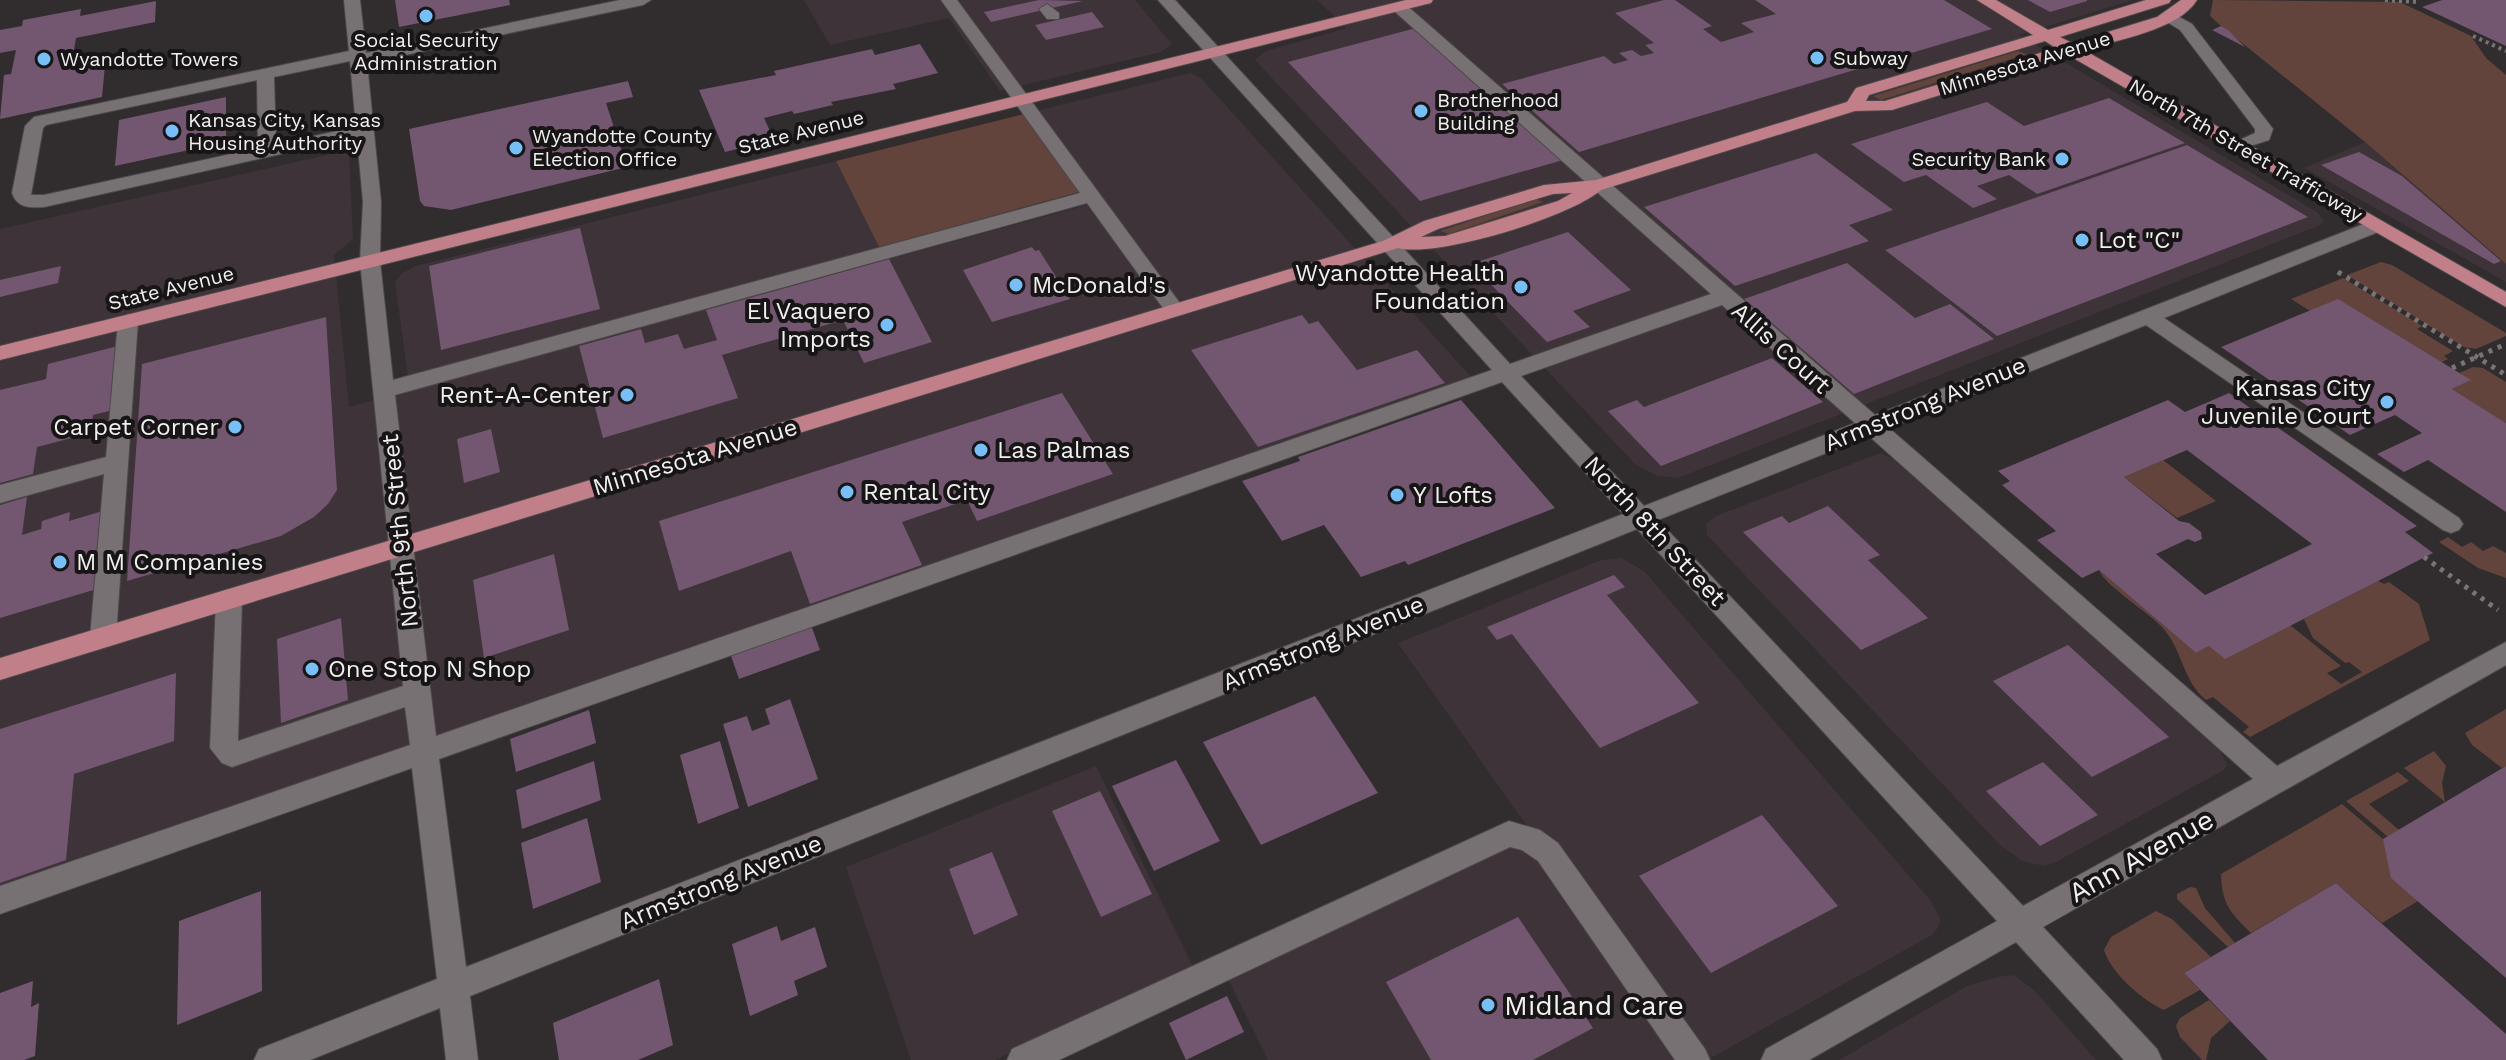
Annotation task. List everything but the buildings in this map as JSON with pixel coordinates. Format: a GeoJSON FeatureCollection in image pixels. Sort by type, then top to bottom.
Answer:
{"type":"FeatureCollection","features":[{"type":"Feature","properties":{"kind":"main road","name":"State Avenue"},"geometry":{"type":"LineString","coordinates":[[0,353],[1425,0]]}},
{"type":"Feature","properties":{"kind":"main road","name":"North 7th Street Trafficway"},"geometry":{"type":"LineString","coordinates":[[1985,0],[2506,301]]}},
{"type":"Feature","properties":{"kind":"main road","name":"Minnesota Avenue"},"geometry":{"type":"LineString","coordinates":[[0,669],[1390,245],[1447,242],[1565,205],[1598,185],[1854,106],[1886,106],[2070,49],[2189,0]]}},
{"type":"Feature","properties":{"kind":"main road","name":"Minnesota Avenue"},"geometry":{"type":"LineString","coordinates":[[1854,106],[1862,92],[2045,34],[2167,8]]}},
{"type":"Feature","properties":{"kind":"street","name":"North 9th Street"},"geometry":{"type":"LineString","coordinates":[[352,0],[372,202],[370,261],[400,547],[462,1060]]}},
{"type":"Feature","properties":{"kind":"street"},"geometry":{"type":"LineString","coordinates":[[365,130],[44,201],[31,202],[21,193],[34,126],[40,121],[358,57],[599,4],[643,0]]}},
{"type":"Feature","properties":{"kind":"street"},"geometry":{"type":"LineString","coordinates":[[949,0],[1175,310]]}},
{"type":"Feature","properties":{"kind":"street","name":"North 8th Street"},"geometry":{"type":"LineString","coordinates":[[1166,0],[1507,374],[2146,1060]]}},
{"type":"Feature","properties":{"kind":"street","name":"Allis Court"},"geometry":{"type":"LineString","coordinates":[[1399,7],[1869,426],[2274,781]]}},
{"type":"Feature","properties":{"kind":"street"},"geometry":{"type":"LineString","coordinates":[[2167,8],[2186,27],[2264,129],[2263,136],[2238,145]]}},
{"type":"Feature","properties":{"kind":"street"},"geometry":{"type":"LineString","coordinates":[[265,74],[267,152]]}},
{"type":"Feature","properties":{"kind":"street"},"geometry":{"type":"LineString","coordinates":[[385,390],[1092,196]]}},
{"type":"Feature","properties":{"kind":"street","name":"Armstrong Avenue"},"geometry":{"type":"LineString","coordinates":[[270,1060],[2376,226]]}},
{"type":"Feature","properties":{"kind":"street"},"geometry":{"type":"LineString","coordinates":[[0,900],[1724,297]]}},
{"type":"Feature","properties":{"kind":"street"},"geometry":{"type":"LineString","coordinates":[[2147,316],[2451,524]]}},
{"type":"Feature","properties":{"kind":"street"},"geometry":{"type":"LineString","coordinates":[[103,637],[128,321]]}},
{"type":"Feature","properties":{"kind":"street"},"geometry":{"type":"LineString","coordinates":[[0,494],[117,462]]}},
{"type":"Feature","properties":{"kind":"street"},"geometry":{"type":"LineString","coordinates":[[229,599],[224,748],[232,755],[418,692]]}},
{"type":"Feature","properties":{"kind":"street","name":"Ann Avenue"},"geometry":{"type":"LineString","coordinates":[[1777,1060],[2506,652]]}},
{"type":"Feature","properties":{"kind":"street"},"geometry":{"type":"LineString","coordinates":[[1023,1060],[1509,834],[1530,839],[1548,852],[1694,1060]]}},
{"type":"Feature","properties":{"kind":"path"},"geometry":{"type":"LineString","coordinates":[[2385,0],[2422,0]]}},
{"type":"Feature","properties":{"kind":"path"},"geometry":{"type":"LineString","coordinates":[[2473,36],[2506,51]]}},
{"type":"Feature","properties":{"kind":"path"},"geometry":{"type":"LineString","coordinates":[[2338,272],[2506,375]]}},
{"type":"Feature","properties":{"kind":"path"},"geometry":{"type":"LineString","coordinates":[[2452,368],[2506,344]]}},
{"type":"Feature","properties":{"kind":"path"},"geometry":{"type":"LineString","coordinates":[[2424,557],[2498,610]]}},
{"type":"Feature","properties":{"kind":"shaded area"},"geometry":{"type":"Polygon","coordinates":[[[804,0],[1135,0],[1172,44],[1161,52],[1000,91],[949,18],[830,45],[804,0]]]}},
{"type":"Feature","properties":{"kind":"shaded area"},"geometry":{"type":"Polygon","coordinates":[[[1317,0],[2133,0],[2019,35],[2317,212],[2324,221],[2318,226],[1678,478],[1657,476],[1635,464],[1255,60],[1266,51],[1347,28],[1317,0]]]}},
{"type":"Feature","properties":{"kind":"shaded area"},"geometry":{"type":"Polygon","coordinates":[[[2213,0],[2400,2],[2471,36],[2486,58],[2506,75],[2506,264],[2365,142],[2221,26],[2210,16],[2213,0]]]}},
{"type":"Feature","properties":{"kind":"shaded area"},"geometry":{"type":"Polygon","coordinates":[[[2018,51],[2027,54],[1881,100],[1873,96],[2018,51]]]}},
{"type":"Feature","properties":{"kind":"shaded area"},"geometry":{"type":"Polygon","coordinates":[[[1190,73],[1201,78],[1471,377],[0,890],[0,229],[349,150],[353,239],[334,255],[349,407],[1087,205],[1024,114],[1190,73]]]}},
{"type":"Feature","properties":{"kind":"shaded area"},"geometry":{"type":"Polygon","coordinates":[[[1024,114],[1079,192],[879,247],[836,161],[1024,114]]]}},
{"type":"Feature","properties":{"kind":"shaded area"},"geometry":{"type":"Polygon","coordinates":[[[2365,142],[2506,264],[2506,282],[2304,168],[2365,142]]]}},
{"type":"Feature","properties":{"kind":"shaded area"},"geometry":{"type":"Polygon","coordinates":[[[836,161],[879,247],[408,377],[395,282],[402,273],[416,266],[836,161]]]}},
{"type":"Feature","properties":{"kind":"shaded area"},"geometry":{"type":"Polygon","coordinates":[[[1535,199],[1543,202],[1449,234],[1440,231],[1535,199]]]}},
{"type":"Feature","properties":{"kind":"shaded area"},"geometry":{"type":"Polygon","coordinates":[[[2381,262],[2392,265],[2506,333],[2506,336],[2476,349],[2464,347],[2347,275],[2381,262]]]}},
{"type":"Feature","properties":{"kind":"shaded area"},"geometry":{"type":"Polygon","coordinates":[[[2343,278],[2422,326],[2417,329],[2453,351],[2444,356],[2448,359],[2440,363],[2310,311],[2291,299],[2343,278]]]}},
{"type":"Feature","properties":{"kind":"shaded area"},"geometry":{"type":"Polygon","coordinates":[[[2473,367],[2483,368],[2506,382],[2506,423],[2452,389],[2470,380],[2459,373],[2473,367]]]}},
{"type":"Feature","properties":{"kind":"shaded area"},"geometry":{"type":"Polygon","coordinates":[[[1880,453],[1893,459],[2220,751],[2227,764],[2224,770],[2056,862],[2044,866],[2022,861],[2000,845],[1707,535],[1706,524],[1716,516],[1880,453]]]}},
{"type":"Feature","properties":{"kind":"shaded area"},"geometry":{"type":"Polygon","coordinates":[[[2163,460],[2216,501],[2177,518],[2124,477],[2163,460]]]}},
{"type":"Feature","properties":{"kind":"shaded area"},"geometry":{"type":"Polygon","coordinates":[[[2448,537],[2462,547],[2471,542],[2483,551],[2493,546],[2506,553],[2506,578],[2478,568],[2439,542],[2448,537]]]}},
{"type":"Feature","properties":{"kind":"shaded area"},"geometry":{"type":"Polygon","coordinates":[[[1621,558],[1644,571],[1931,901],[1940,919],[1938,928],[1932,935],[1707,1060],[1268,1060],[1228,979],[1531,832],[1398,643],[1601,560],[1621,558]]]}},
{"type":"Feature","properties":{"kind":"shaded area"},"geometry":{"type":"Polygon","coordinates":[[[2099,570],[2196,653],[2209,646],[2290,625],[2341,666],[2327,673],[2341,684],[2362,672],[2313,638],[2304,619],[2378,581],[2384,584],[2389,582],[2419,604],[2430,640],[2250,737],[2243,732],[2249,727],[2213,697],[2206,700],[2198,692],[2162,627],[2109,583],[2099,570]]]}},
{"type":"Feature","properties":{"kind":"shaded area"},"geometry":{"type":"Polygon","coordinates":[[[2506,709],[2506,766],[2502,768],[2472,745],[2465,733],[2506,709]]]}},
{"type":"Feature","properties":{"kind":"shaded area"},"geometry":{"type":"Polygon","coordinates":[[[2434,751],[2446,766],[2442,783],[2445,802],[2404,768],[2434,751]]]}},
{"type":"Feature","properties":{"kind":"shaded area"},"geometry":{"type":"Polygon","coordinates":[[[1096,766],[1194,969],[995,1060],[911,1060],[846,867],[1096,766]]]}},
{"type":"Feature","properties":{"kind":"shaded area"},"geometry":{"type":"Polygon","coordinates":[[[2398,772],[2409,781],[2369,804],[2399,830],[2388,837],[2346,801],[2398,772]]]}},
{"type":"Feature","properties":{"kind":"shaded area"},"geometry":{"type":"Polygon","coordinates":[[[2342,804],[2383,839],[2418,901],[2382,923],[2336,883],[2251,933],[2228,907],[2221,874],[2342,804]]]}},
{"type":"Feature","properties":{"kind":"shaded area"},"geometry":{"type":"Polygon","coordinates":[[[2190,887],[2196,888],[2205,908],[2235,943],[2228,947],[2177,899],[2177,894],[2190,887]]]}},
{"type":"Feature","properties":{"kind":"shaded area"},"geometry":{"type":"Polygon","coordinates":[[[2156,911],[2172,919],[2211,957],[2184,973],[2200,990],[2164,1010],[2128,985],[2113,968],[2104,950],[2111,937],[2156,911]]]}},
{"type":"Feature","properties":{"kind":"shaded area"},"geometry":{"type":"Polygon","coordinates":[[[2014,975],[2034,990],[2096,1060],[1839,1060],[1967,986],[2014,975]]]}},
{"type":"Feature","properties":{"kind":"shaded area"},"geometry":{"type":"Polygon","coordinates":[[[2209,1000],[2230,1021],[2211,1038],[2206,1060],[2202,1060],[2180,1037],[2176,1026],[2180,1018],[2209,1000]]]}},
{"type":"Feature","properties":{"kind":"place","name":"Social Security Administration"},"geometry":{"type":"Point","coordinates":[426,16]}},
{"type":"Feature","properties":{"kind":"place","name":"Subway"},"geometry":{"type":"Point","coordinates":[1817,58]}},
{"type":"Feature","properties":{"kind":"place","name":"Wyandotte Towers"},"geometry":{"type":"Point","coordinates":[44,59]}},
{"type":"Feature","properties":{"kind":"place","name":"Brotherhood Building"},"geometry":{"type":"Point","coordinates":[1421,111]}},
{"type":"Feature","properties":{"kind":"place","name":"Kansas City, Kansas Housing Authority"},"geometry":{"type":"Point","coordinates":[172,131]}},
{"type":"Feature","properties":{"kind":"place","name":"Wyandotte County Election Office"},"geometry":{"type":"Point","coordinates":[516,148]}},
{"type":"Feature","properties":{"kind":"place","name":"Security Bank"},"geometry":{"type":"Point","coordinates":[2062,159]}},
{"type":"Feature","properties":{"kind":"place","name":"Lot \"C\""},"geometry":{"type":"Point","coordinates":[2082,240]}},
{"type":"Feature","properties":{"kind":"place","name":"McDonald's"},"geometry":{"type":"Point","coordinates":[1016,285]}},
{"type":"Feature","properties":{"kind":"place","name":"Wyandotte Health Foundation"},"geometry":{"type":"Point","coordinates":[1521,287]}},
{"type":"Feature","properties":{"kind":"place","name":"El Vaquero Imports"},"geometry":{"type":"Point","coordinates":[887,325]}},
{"type":"Feature","properties":{"kind":"place","name":"Rent-A-Center"},"geometry":{"type":"Point","coordinates":[627,395]}},
{"type":"Feature","properties":{"kind":"place","name":"Kansas City Juvenile Court"},"geometry":{"type":"Point","coordinates":[2387,402]}},
{"type":"Feature","properties":{"kind":"place","name":"Carpet Corner"},"geometry":{"type":"Point","coordinates":[235,427]}},
{"type":"Feature","properties":{"kind":"place","name":"Las Palmas"},"geometry":{"type":"Point","coordinates":[981,450]}},
{"type":"Feature","properties":{"kind":"place","name":"Rental City"},"geometry":{"type":"Point","coordinates":[847,492]}},
{"type":"Feature","properties":{"kind":"place","name":"Y Lofts"},"geometry":{"type":"Point","coordinates":[1397,495]}},
{"type":"Feature","properties":{"kind":"place","name":"M M Companies"},"geometry":{"type":"Point","coordinates":[60,562]}},
{"type":"Feature","properties":{"kind":"place","name":"One Stop N Shop"},"geometry":{"type":"Point","coordinates":[312,669]}},
{"type":"Feature","properties":{"kind":"place","name":"Midland Care"},"geometry":{"type":"Point","coordinates":[1488,1005]}}]}
